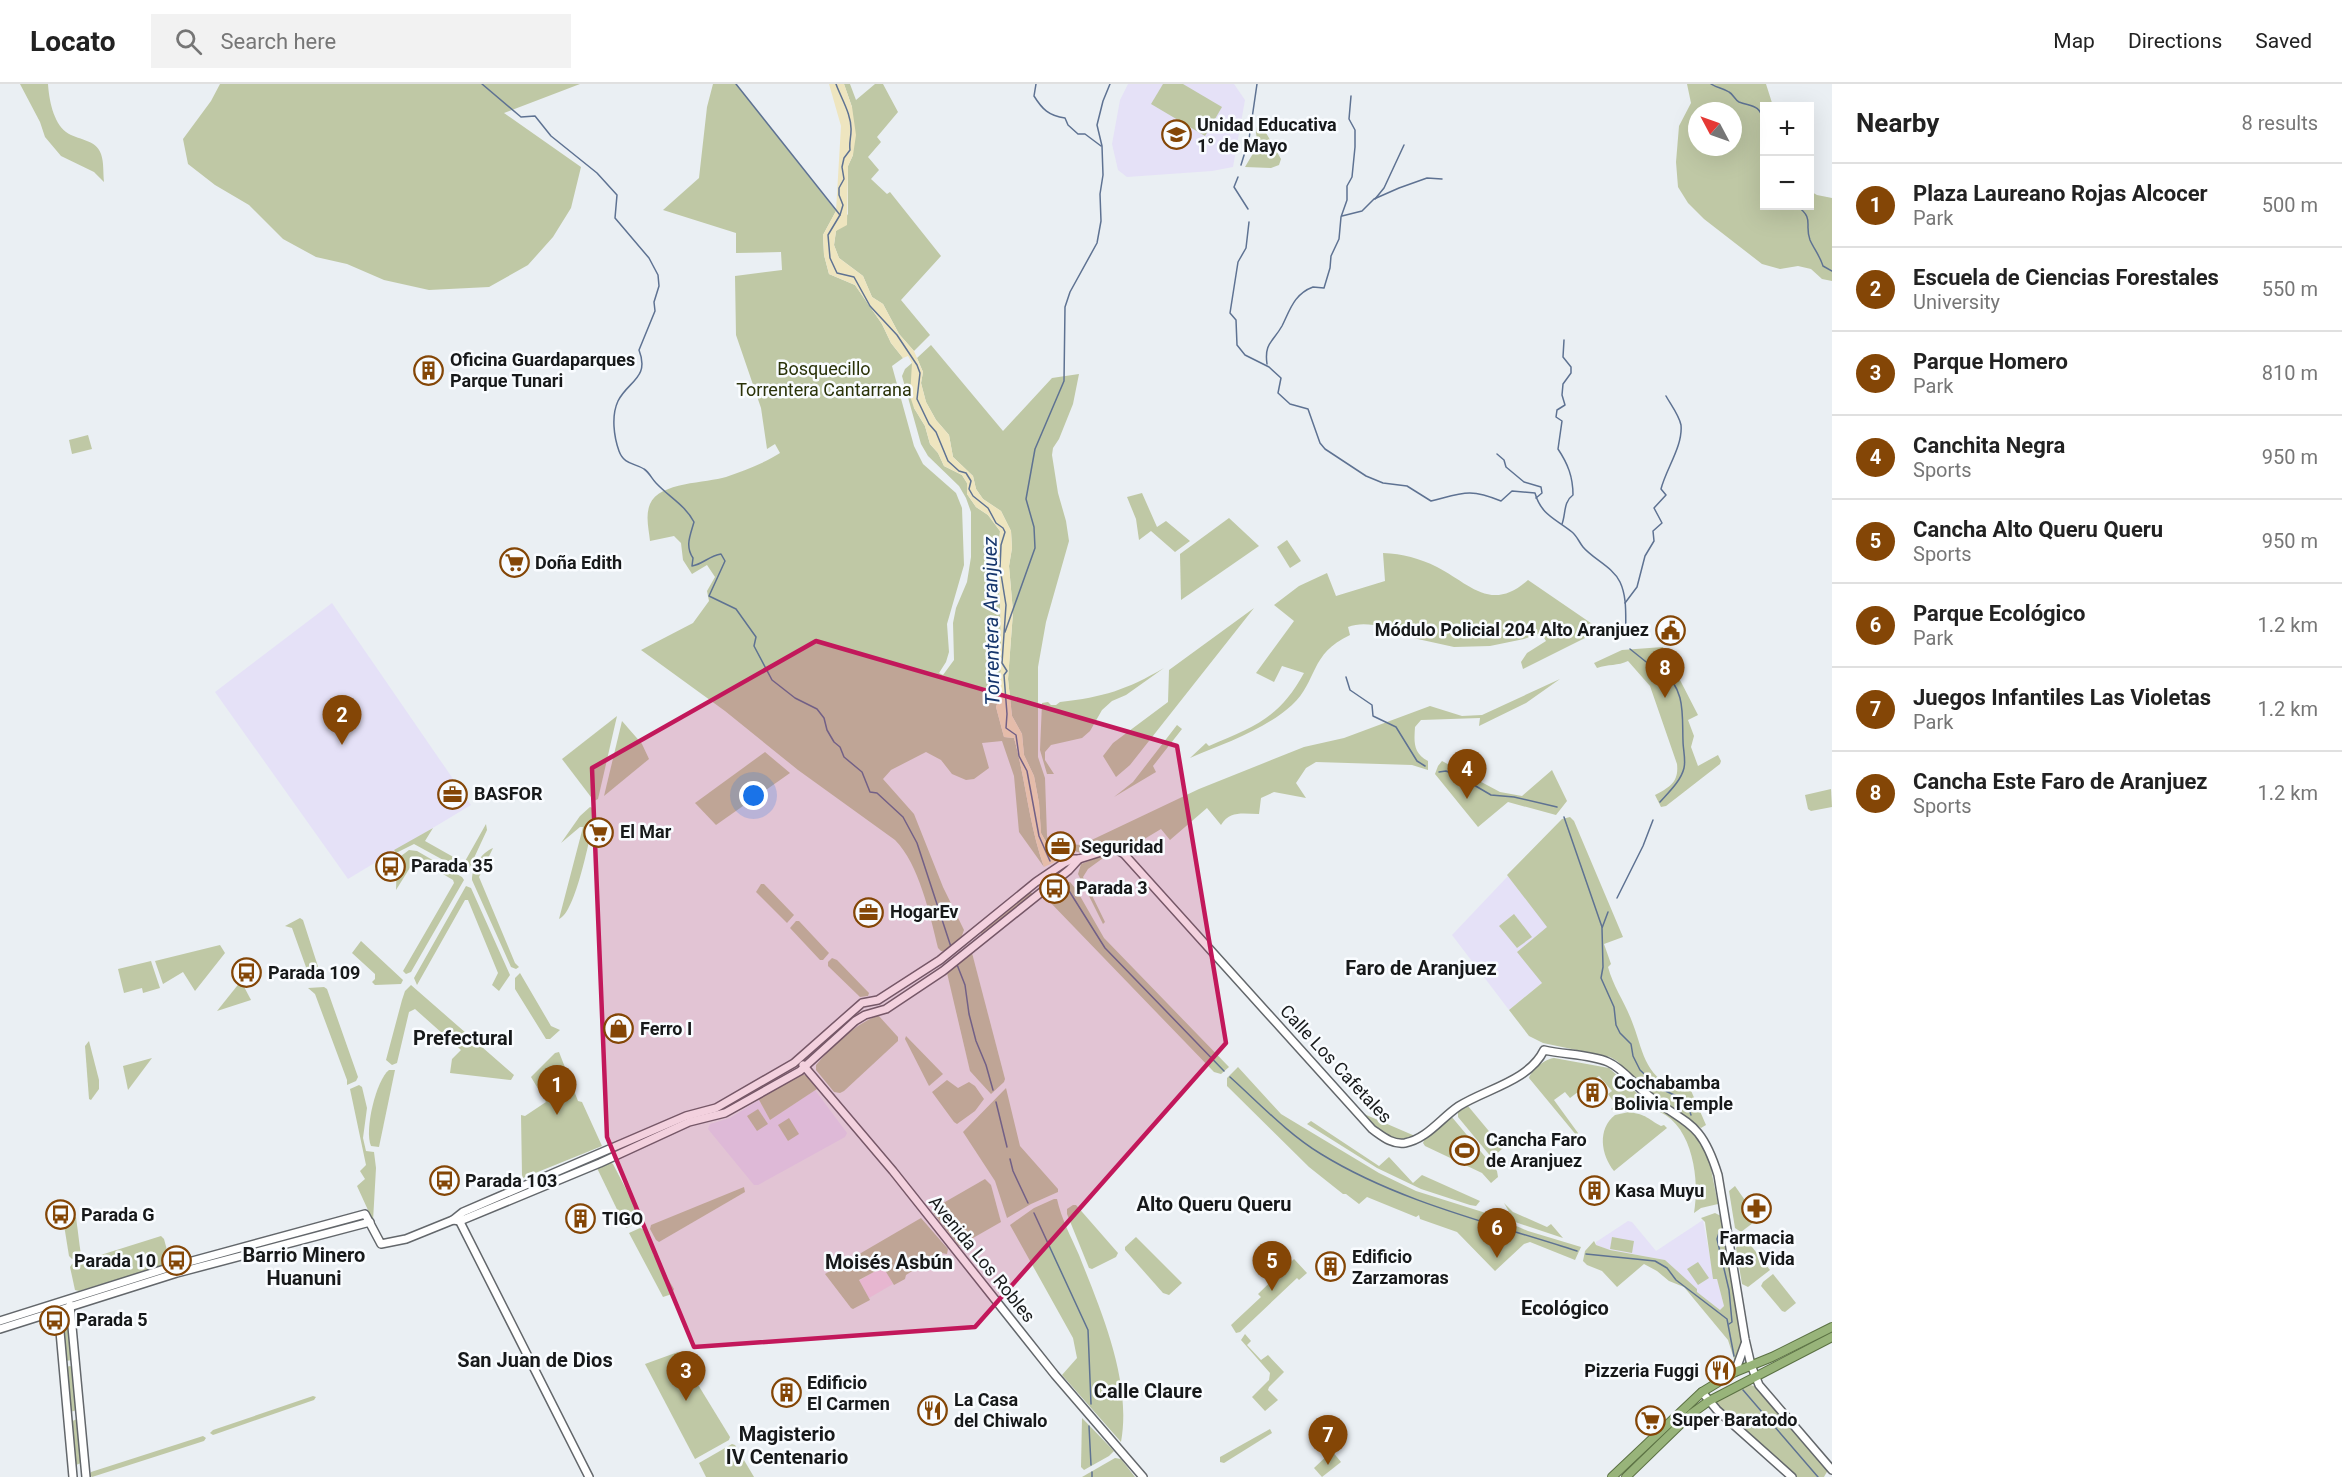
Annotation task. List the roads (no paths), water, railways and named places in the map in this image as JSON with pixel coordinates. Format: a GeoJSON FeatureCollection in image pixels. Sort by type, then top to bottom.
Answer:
{"type":"FeatureCollection","features":[{"type":"Feature","properties":{"kind":"highway"},"geometry":{"type":"LineString","coordinates":[[1612,1477],[1702,1392],[1735,1372],[1772,1357],[1832,1327]]}},
{"type":"Feature","properties":{"kind":"highway"},"geometry":{"type":"LineString","coordinates":[[1626,1477],[1691,1414],[1709,1401],[1832,1337]]}},
{"type":"Feature","properties":{"kind":"main road","name":"Calle Los Cafetales"},"geometry":{"type":"LineString","coordinates":[[1080,859],[1105,850],[1114,848],[1119,850],[1185,920],[1371,1129],[1385,1139],[1397,1143],[1418,1138],[1459,1106],[1520,1075],[1539,1059],[1544,1050],[1609,1063],[1646,1093],[1689,1122],[1698,1130],[1711,1152],[1721,1189],[1745,1339]]}},
{"type":"Feature","properties":{"kind":"main road"},"geometry":{"type":"LineString","coordinates":[[457,1219],[686,1116],[716,1108],[799,1060],[862,1003],[878,1000],[953,950],[1036,882],[1072,859],[1080,859]]}},
{"type":"Feature","properties":{"kind":"main road"},"geometry":{"type":"LineString","coordinates":[[0,1329],[58,1308],[73,1297],[174,1266],[365,1214],[381,1244],[406,1239],[600,1163],[689,1122],[725,1113],[805,1067],[855,1021],[865,1015],[886,1009],[957,961],[1080,859]]}},
{"type":"Feature","properties":{"kind":"main road","name":"Avenida Los Robles"},"geometry":{"type":"LineString","coordinates":[[799,1060],[893,1171],[1055,1375],[1143,1477]]}},
{"type":"Feature","properties":{"kind":"main road"},"geometry":{"type":"LineString","coordinates":[[457,1219],[589,1477]]}},
{"type":"Feature","properties":{"kind":"main road"},"geometry":{"type":"LineString","coordinates":[[0,1321],[70,1307],[260,1250],[370,1222]]}},
{"type":"Feature","properties":{"kind":"main road"},"geometry":{"type":"LineString","coordinates":[[73,1297],[70,1307],[86,1477]]}},
{"type":"Feature","properties":{"kind":"main road"},"geometry":{"type":"LineString","coordinates":[[58,1308],[73,1477]]}},
{"type":"Feature","properties":{"kind":"main road"},"geometry":{"type":"LineString","coordinates":[[1745,1339],[1751,1365],[1759,1385],[1832,1470]]}},
{"type":"Feature","properties":{"kind":"main road"},"geometry":{"type":"LineString","coordinates":[[1735,1372],[1744,1351],[1745,1339]]}},
{"type":"Feature","properties":{"kind":"main road"},"geometry":{"type":"LineString","coordinates":[[1702,1392],[1792,1477]]}},
{"type":"Feature","properties":{"kind":"waterway"},"geometry":{"type":"LineString","coordinates":[[482,84],[521,117],[535,116],[551,136],[597,173],[617,195],[615,218],[649,258],[658,275],[659,286],[654,302],[655,311],[639,350],[642,359],[640,373],[622,394],[614,413],[616,439],[621,456],[646,470],[694,522],[689,545],[693,558],[692,566],[721,554],[725,561],[709,596],[736,609],[756,637],[754,646],[772,680],[795,698],[817,709],[844,757],[862,772],[870,792],[877,793],[903,817],[917,843],[951,947]]}},
{"type":"Feature","properties":{"kind":"waterway"},"geometry":{"type":"LineString","coordinates":[[736,84],[840,215]]}},
{"type":"Feature","properties":{"kind":"waterway","name":"Torrentera Aranjuez"},"geometry":{"type":"LineString","coordinates":[[836,84],[848,113],[851,133],[850,150],[844,158],[842,167],[844,179],[839,188],[843,205],[828,235],[830,258],[837,273],[854,277],[870,306],[897,335],[917,365],[920,373],[917,399],[929,424],[936,432],[948,461],[959,471],[966,473],[971,481],[969,489],[973,496],[988,508],[996,523],[1005,532],[1001,545],[1000,568],[1006,605],[1002,663],[1007,671],[1004,675],[1006,728],[1016,735],[1019,756],[1027,771],[1039,836],[1050,861]]}},
{"type":"Feature","properties":{"kind":"waterway"},"geometry":{"type":"LineString","coordinates":[[1036,84],[1034,96],[1043,108],[1050,114],[1065,118],[1068,125],[1078,134],[1085,134],[1101,146]]}},
{"type":"Feature","properties":{"kind":"waterway"},"geometry":{"type":"LineString","coordinates":[[1005,632],[1035,548],[1034,527],[1026,499],[1035,449],[1064,381],[1065,307],[1070,292],[1097,243],[1101,221],[1100,194],[1103,175],[1102,146],[1097,125],[1110,84]]}},
{"type":"Feature","properties":{"kind":"waterway"},"geometry":{"type":"LineString","coordinates":[[1241,165],[1249,139],[1257,84]]}},
{"type":"Feature","properties":{"kind":"waterway"},"geometry":{"type":"LineString","coordinates":[[1711,84],[1729,92],[1739,102],[1752,106],[1760,112]]}},
{"type":"Feature","properties":{"kind":"waterway"},"geometry":{"type":"LineString","coordinates":[[1267,364],[1268,347],[1297,298],[1313,287],[1324,288],[1331,256],[1339,239],[1341,217],[1347,200],[1347,186],[1352,177],[1355,130],[1349,119],[1351,96]]}},
{"type":"Feature","properties":{"kind":"waterway"},"geometry":{"type":"LineString","coordinates":[[1375,199],[1384,188],[1404,145]]}},
{"type":"Feature","properties":{"kind":"waterway"},"geometry":{"type":"LineString","coordinates":[[1238,177],[1234,187],[1248,209]]}},
{"type":"Feature","properties":{"kind":"waterway"},"geometry":{"type":"LineString","coordinates":[[1342,216],[1362,211],[1374,199],[1399,188],[1427,178],[1442,179]]}},
{"type":"Feature","properties":{"kind":"waterway"},"geometry":{"type":"LineString","coordinates":[[1801,210],[1806,215],[1808,234],[1823,266],[1832,271]]}},
{"type":"Feature","properties":{"kind":"waterway"},"geometry":{"type":"LineString","coordinates":[[1249,222],[1246,248],[1238,262],[1230,313],[1236,320],[1237,345],[1245,355],[1269,367],[1281,378],[1278,393],[1290,404],[1308,409],[1320,443],[1325,449],[1366,476],[1383,483],[1407,486],[1431,501],[1466,493],[1481,494],[1501,501],[1512,491],[1535,493],[1545,512],[1572,532],[1583,547],[1617,577],[1624,595],[1626,637]]}},
{"type":"Feature","properties":{"kind":"waterway"},"geometry":{"type":"LineString","coordinates":[[1562,524],[1566,505],[1573,495],[1569,471],[1558,449],[1562,421],[1556,417],[1557,410],[1565,405],[1562,395],[1563,384],[1571,373],[1571,367],[1563,357],[1564,340]]}},
{"type":"Feature","properties":{"kind":"waterway"},"geometry":{"type":"LineString","coordinates":[[1625,603],[1637,587],[1645,556],[1654,541],[1653,531],[1662,523],[1654,508],[1666,495],[1661,489],[1681,433],[1680,421],[1666,396]]}},
{"type":"Feature","properties":{"kind":"waterway"},"geometry":{"type":"LineString","coordinates":[[1497,454],[1504,460],[1506,467],[1524,482],[1541,487],[1542,493],[1536,498]]}},
{"type":"Feature","properties":{"kind":"waterway"},"geometry":{"type":"LineString","coordinates":[[1630,649],[1655,669]]}},
{"type":"Feature","properties":{"kind":"waterway"},"geometry":{"type":"LineString","coordinates":[[1660,802],[1680,778],[1685,762],[1679,694],[1670,679],[1662,673]]}},
{"type":"Feature","properties":{"kind":"waterway"},"geometry":{"type":"LineString","coordinates":[[1346,677],[1350,690],[1372,705],[1373,716],[1396,727],[1417,761],[1425,766]]}},
{"type":"Feature","properties":{"kind":"waterway"},"geometry":{"type":"LineString","coordinates":[[1439,772],[1446,771],[1462,778],[1491,795],[1514,797],[1557,807]]}},
{"type":"Feature","properties":{"kind":"waterway"},"geometry":{"type":"LineString","coordinates":[[1564,817],[1602,927]]}},
{"type":"Feature","properties":{"kind":"waterway"},"geometry":{"type":"LineString","coordinates":[[1617,898],[1643,846],[1653,820]]}},
{"type":"Feature","properties":{"kind":"waterway","name":"Torrentera Aranjuez"},"geometry":{"type":"LineString","coordinates":[[1066,886],[1105,948],[1224,1071]]}},
{"type":"Feature","properties":{"kind":"waterway"},"geometry":{"type":"LineString","coordinates":[[1608,912],[1602,928],[1601,978],[1614,1007],[1616,1025],[1620,1033],[1631,1044],[1633,1056],[1640,1070],[1659,1088],[1683,1099],[1691,1115]]}},
{"type":"Feature","properties":{"kind":"waterway"},"geometry":{"type":"LineString","coordinates":[[956,962],[965,985],[976,1041],[993,1090]]}},
{"type":"Feature","properties":{"kind":"waterway","name":"Torrentera Aranjuez"},"geometry":{"type":"LineString","coordinates":[[1230,1077],[1297,1137],[1351,1171],[1446,1210],[1577,1251]]}},
{"type":"Feature","properties":{"kind":"waterway"},"geometry":{"type":"LineString","coordinates":[[996,1102],[1007,1147]]}},
{"type":"Feature","properties":{"kind":"waterway"},"geometry":{"type":"LineString","coordinates":[[1010,1159],[1028,1203]]}},
{"type":"Feature","properties":{"kind":"waterway"},"geometry":{"type":"LineString","coordinates":[[1034,1213],[1088,1330],[1091,1404]]}},
{"type":"Feature","properties":{"kind":"waterway"},"geometry":{"type":"LineString","coordinates":[[1720,1230],[1717,1239],[1729,1290],[1732,1322],[1729,1324]]}},
{"type":"Feature","properties":{"kind":"waterway","name":"Torrentera Aranjuez"},"geometry":{"type":"LineString","coordinates":[[1586,1254],[1655,1261],[1667,1268],[1676,1280],[1727,1319],[1734,1356]]}},
{"type":"Feature","properties":{"kind":"waterway","name":"Torrentera Aranjuez"},"geometry":{"type":"LineString","coordinates":[[1743,1390],[1818,1477]]}},
{"type":"Feature","properties":{"kind":"waterway"},"geometry":{"type":"LineString","coordinates":[[1089,1426],[1091,1465]]}},
{"type":"Feature","properties":{"kind":"waterway"},"geometry":{"type":"LineString","coordinates":[[1092,1472],[1092,1477]]}},
{"type":"Feature","properties":{"kind":"place","name":"Unidad Educativa 1° de Mayo"},"geometry":{"type":"Point","coordinates":[1176,135]}},
{"type":"Feature","properties":{"kind":"place","name":"Oficina Guardaparques Parque Tunari"},"geometry":{"type":"Point","coordinates":[429,370]}},
{"type":"Feature","properties":{"kind":"place","name":"Doña Edith"},"geometry":{"type":"Point","coordinates":[514,563]}},
{"type":"Feature","properties":{"kind":"place","name":"Módulo Policial 204 Alto Aranjuez"},"geometry":{"type":"Point","coordinates":[1670,630]}},
{"type":"Feature","properties":{"kind":"place","name":"Cancha Este Faro de Aranjuez"},"geometry":{"type":"Point","coordinates":[1665,698]}},
{"type":"Feature","properties":{"kind":"place","name":"Escuela de Ciencias Forestales"},"geometry":{"type":"Point","coordinates":[342,745]}},
{"type":"Feature","properties":{"kind":"place","name":"BASFOR"},"geometry":{"type":"Point","coordinates":[453,794]}},
{"type":"Feature","properties":{"kind":"place","name":"Canchita Negra"},"geometry":{"type":"Point","coordinates":[1467,799]}},
{"type":"Feature","properties":{"kind":"place","name":"El Mar"},"geometry":{"type":"Point","coordinates":[599,832]}},
{"type":"Feature","properties":{"kind":"place","name":"Seguridad"},"geometry":{"type":"Point","coordinates":[1060,847]}},
{"type":"Feature","properties":{"kind":"place","name":"Parada 35"},"geometry":{"type":"Point","coordinates":[390,866]}},
{"type":"Feature","properties":{"kind":"place","name":"Parada 3"},"geometry":{"type":"Point","coordinates":[1055,888]}},
{"type":"Feature","properties":{"kind":"place","name":"HogarEv"},"geometry":{"type":"Point","coordinates":[869,912]}},
{"type":"Feature","properties":{"kind":"place","name":"Parada 109"},"geometry":{"type":"Point","coordinates":[247,973]}},
{"type":"Feature","properties":{"kind":"place","name":"Ferro I"},"geometry":{"type":"Point","coordinates":[619,1029]}},
{"type":"Feature","properties":{"kind":"place","name":"Cochabamba Bolivia Temple"},"geometry":{"type":"Point","coordinates":[1593,1093]}},
{"type":"Feature","properties":{"kind":"place","name":"Plaza Laureano Rojas Alcocer"},"geometry":{"type":"Point","coordinates":[557,1115]}},
{"type":"Feature","properties":{"kind":"place","name":"Cancha Faro de Aranjuez"},"geometry":{"type":"Point","coordinates":[1465,1150]}},
{"type":"Feature","properties":{"kind":"place","name":"Parada 103"},"geometry":{"type":"Point","coordinates":[444,1181]}},
{"type":"Feature","properties":{"kind":"place","name":"Kasa Muyu"},"geometry":{"type":"Point","coordinates":[1594,1191]}},
{"type":"Feature","properties":{"kind":"place","name":"Farmacia Mas Vida"},"geometry":{"type":"Point","coordinates":[1757,1209]}},
{"type":"Feature","properties":{"kind":"place","name":"Parada G"},"geometry":{"type":"Point","coordinates":[60,1215]}},
{"type":"Feature","properties":{"kind":"place","name":"TIGO"},"geometry":{"type":"Point","coordinates":[581,1219]}},
{"type":"Feature","properties":{"kind":"place","name":"Parque Ecológico"},"geometry":{"type":"Point","coordinates":[1497,1258]}},
{"type":"Feature","properties":{"kind":"place","name":"Parada 10"},"geometry":{"type":"Point","coordinates":[177,1261]}},
{"type":"Feature","properties":{"kind":"place","name":"Edificio Zarzamoras"},"geometry":{"type":"Point","coordinates":[1331,1267]}},
{"type":"Feature","properties":{"kind":"place","name":"Cancha Alto Queru Queru"},"geometry":{"type":"Point","coordinates":[1272,1291]}},
{"type":"Feature","properties":{"kind":"place","name":"Parada 5"},"geometry":{"type":"Point","coordinates":[55,1320]}},
{"type":"Feature","properties":{"kind":"place","name":"Pizzeria Fuggi"},"geometry":{"type":"Point","coordinates":[1720,1371]}},
{"type":"Feature","properties":{"kind":"place","name":"Edificio El Carmen"},"geometry":{"type":"Point","coordinates":[786,1393]}},
{"type":"Feature","properties":{"kind":"place","name":"Parque Homero"},"geometry":{"type":"Point","coordinates":[686,1401]}},
{"type":"Feature","properties":{"kind":"place","name":"La Casa del Chiwalo"},"geometry":{"type":"Point","coordinates":[933,1410]}},
{"type":"Feature","properties":{"kind":"place","name":"Super Baratodo"},"geometry":{"type":"Point","coordinates":[1651,1420]}},
{"type":"Feature","properties":{"kind":"place","name":"Juegos Infantiles Las Violetas"},"geometry":{"type":"Point","coordinates":[1328,1465]}},
{"type":"Feature","properties":{"kind":"district","name":"Faro de Aranjuez"},"geometry":{"type":"Point","coordinates":[1421,968]}},
{"type":"Feature","properties":{"kind":"district","name":"Prefectural"},"geometry":{"type":"Point","coordinates":[463,1038]}},
{"type":"Feature","properties":{"kind":"district","name":"Alto Queru Queru"},"geometry":{"type":"Point","coordinates":[1214,1204]}},
{"type":"Feature","properties":{"kind":"district","name":"Moisés Asbún"},"geometry":{"type":"Point","coordinates":[889,1262]}},
{"type":"Feature","properties":{"kind":"district","name":"Barrio Minero Huanuni"},"geometry":{"type":"Point","coordinates":[304,1266]}},
{"type":"Feature","properties":{"kind":"district","name":"Ecológico"},"geometry":{"type":"Point","coordinates":[1565,1308]}},
{"type":"Feature","properties":{"kind":"district","name":"San Juan de Dios"},"geometry":{"type":"Point","coordinates":[535,1360]}},
{"type":"Feature","properties":{"kind":"district","name":"Calle Claure"},"geometry":{"type":"Point","coordinates":[1148,1391]}},
{"type":"Feature","properties":{"kind":"district","name":"Magisterio IV Centenario"},"geometry":{"type":"Point","coordinates":[787,1446]}},
{"type":"Feature","properties":{"kind":"park label","name":"Bosquecillo Torrentera Cantarrana"},"geometry":{"type":"Point","coordinates":[824,379]}}]}
